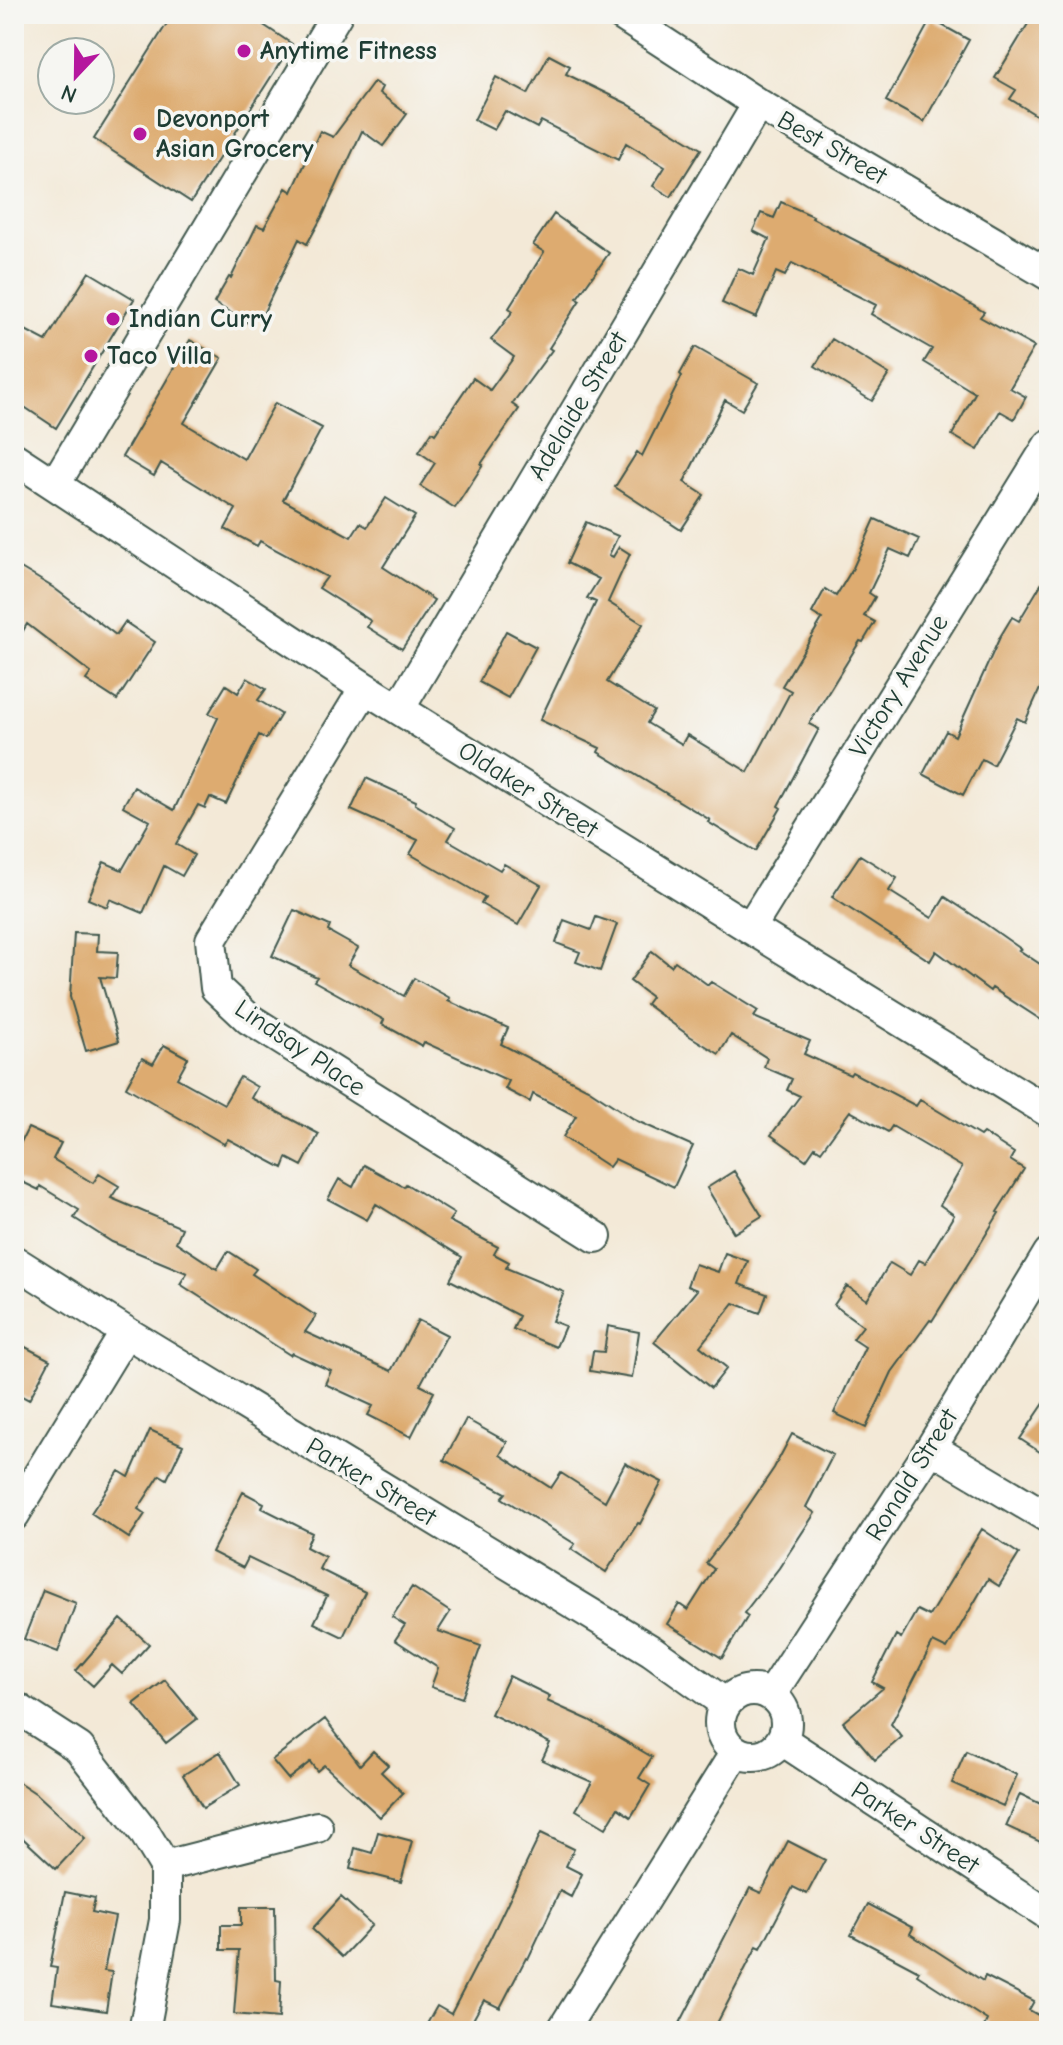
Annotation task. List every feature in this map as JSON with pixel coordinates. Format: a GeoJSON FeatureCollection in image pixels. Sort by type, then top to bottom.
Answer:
{"type":"FeatureCollection","features":[{"type":"Feature","properties":{"kind":"street"},"geometry":{"type":"LineString","coordinates":[[55,484],[337,14]]}},
{"type":"Feature","properties":{"kind":"street","name":"Best Street"},"geometry":{"type":"LineString","coordinates":[[620,14],[758,104],[1049,275]]}},
{"type":"Feature","properties":{"kind":"street","name":"Adelaide Street"},"geometry":{"type":"LineString","coordinates":[[399,709],[758,104]]}},
{"type":"Feature","properties":{"kind":"street","name":"Victory Avenue"},"geometry":{"type":"LineString","coordinates":[[750,928],[1049,445]]}},
{"type":"Feature","properties":{"kind":"street","name":"Oldaker Street"},"geometry":{"type":"LineString","coordinates":[[14,458],[365,688],[1049,1112]]}},
{"type":"Feature","properties":{"kind":"street","name":"Lindsay Place"},"geometry":{"type":"LineString","coordinates":[[365,688],[211,940],[216,988],[249,1019],[596,1237]]}},
{"type":"Feature","properties":{"kind":"street","name":"Ronald Street"},"geometry":{"type":"LineString","coordinates":[[771,1694],[931,1448],[1049,1253]]}},
{"type":"Feature","properties":{"kind":"street","name":"Parker Street"},"geometry":{"type":"LineString","coordinates":[[14,1261],[652,1651],[726,1704]]}},
{"type":"Feature","properties":{"kind":"street"},"geometry":{"type":"LineString","coordinates":[[14,1515],[126,1332]]}},
{"type":"Feature","properties":{"kind":"street"},"geometry":{"type":"LineString","coordinates":[[931,1448],[1049,1518]]}},
{"type":"Feature","properties":{"kind":"street"},"geometry":{"type":"LineString","coordinates":[[751,1689],[771,1694],[779,1701],[787,1720],[782,1740],[766,1754],[746,1756],[736,1752],[722,1735],[721,1714],[726,1704],[741,1691],[751,1689]]}},
{"type":"Feature","properties":{"kind":"street"},"geometry":{"type":"LineString","coordinates":[[14,1706],[79,1748],[143,1830],[165,1866],[165,1920],[144,2031]]}},
{"type":"Feature","properties":{"kind":"street","name":"Parker Street"},"geometry":{"type":"LineString","coordinates":[[782,1740],[1049,1915]]}},
{"type":"Feature","properties":{"kind":"street"},"geometry":{"type":"LineString","coordinates":[[562,2031],[736,1752]]}},
{"type":"Feature","properties":{"kind":"street"},"geometry":{"type":"LineString","coordinates":[[165,1866],[317,1827]]}},
{"type":"Feature","properties":{"kind":"building"},"geometry":{"type":"Polygon","coordinates":[[[173,14],[247,14],[292,44],[191,202],[94,139],[109,116],[116,116],[116,104],[173,14]]]}},
{"type":"Feature","properties":{"kind":"building"},"geometry":{"type":"Polygon","coordinates":[[[1034,14],[1049,14],[1049,123],[1010,99],[1016,90],[995,78],[1034,14]]]}},
{"type":"Feature","properties":{"kind":"building"},"geometry":{"type":"Polygon","coordinates":[[[931,19],[969,40],[924,122],[886,101],[931,19]]]}},
{"type":"Feature","properties":{"kind":"building"},"geometry":{"type":"Polygon","coordinates":[[[549,55],[570,66],[566,74],[626,103],[701,149],[671,197],[653,186],[665,167],[626,143],[618,160],[541,121],[537,128],[505,111],[494,130],[474,120],[496,77],[528,94],[549,55]]]}},
{"type":"Feature","properties":{"kind":"building"},"geometry":{"type":"Polygon","coordinates":[[[374,82],[382,87],[379,93],[407,114],[383,146],[362,131],[323,215],[307,244],[299,239],[262,316],[256,313],[250,324],[214,303],[231,278],[257,225],[264,228],[286,188],[292,192],[320,131],[333,137],[374,82]]]}},
{"type":"Feature","properties":{"kind":"building"},"geometry":{"type":"Polygon","coordinates":[[[781,202],[909,268],[984,312],[980,317],[1034,347],[1010,388],[1026,397],[1014,419],[1000,411],[978,450],[952,435],[975,393],[924,362],[932,349],[871,314],[876,305],[792,263],[785,276],[776,272],[756,318],[722,303],[738,268],[753,275],[769,239],[753,231],[761,213],[774,218],[781,202]]]}},
{"type":"Feature","properties":{"kind":"building"},"geometry":{"type":"Polygon","coordinates":[[[554,214],[609,253],[577,298],[580,300],[549,348],[552,350],[512,404],[519,409],[455,508],[420,486],[435,463],[419,452],[473,378],[490,390],[514,357],[491,340],[513,311],[509,308],[544,252],[533,245],[554,214]]]}},
{"type":"Feature","properties":{"kind":"building"},"geometry":{"type":"Polygon","coordinates":[[[89,272],[134,299],[56,428],[14,400],[14,324],[46,341],[89,272]]]}},
{"type":"Feature","properties":{"kind":"building"},"geometry":{"type":"Polygon","coordinates":[[[832,339],[889,374],[872,401],[815,366],[832,339]]]}},
{"type":"Feature","properties":{"kind":"building"},"geometry":{"type":"Polygon","coordinates":[[[190,340],[222,358],[184,423],[244,459],[275,403],[322,428],[283,500],[351,537],[360,523],[367,527],[386,498],[415,516],[383,567],[434,600],[402,649],[367,627],[371,621],[319,588],[327,577],[260,541],[257,546],[225,529],[236,509],[161,463],[154,476],[122,457],[190,340]]]}},
{"type":"Feature","properties":{"kind":"building"},"geometry":{"type":"Polygon","coordinates":[[[695,347],[758,383],[742,410],[725,400],[684,482],[704,495],[681,530],[615,487],[637,452],[642,456],[695,347]]]}},
{"type":"Feature","properties":{"kind":"building"},"geometry":{"type":"Polygon","coordinates":[[[875,519],[919,539],[910,558],[890,549],[869,593],[875,597],[864,616],[875,622],[809,724],[819,729],[778,806],[781,808],[756,851],[598,752],[600,748],[540,720],[596,602],[587,598],[599,579],[567,563],[586,522],[618,536],[609,555],[613,557],[619,547],[630,554],[608,602],[643,624],[607,682],[654,711],[647,723],[682,744],[687,735],[748,772],[791,691],[782,686],[822,619],[812,613],[825,589],[836,596],[853,568],[875,519]]]}},
{"type":"Feature","properties":{"kind":"building"},"geometry":{"type":"Polygon","coordinates":[[[14,564],[54,588],[116,635],[125,622],[155,642],[117,700],[86,680],[91,673],[27,624],[14,646],[14,564]]]}},
{"type":"Feature","properties":{"kind":"building"},"geometry":{"type":"Polygon","coordinates":[[[1049,571],[1049,686],[1043,682],[1025,722],[1017,718],[993,765],[982,759],[963,795],[923,774],[946,731],[955,736],[1012,617],[1019,621],[1049,571]]]}},
{"type":"Feature","properties":{"kind":"building"},"geometry":{"type":"Polygon","coordinates":[[[506,631],[536,647],[508,698],[479,682],[506,631]]]}},
{"type":"Feature","properties":{"kind":"building"},"geometry":{"type":"Polygon","coordinates":[[[247,678],[266,689],[258,700],[281,714],[266,739],[259,735],[226,804],[210,797],[205,808],[198,805],[176,844],[194,855],[182,876],[164,866],[143,913],[110,899],[107,907],[88,899],[104,862],[122,870],[150,821],[123,806],[134,787],[174,810],[218,718],[209,713],[226,685],[238,693],[247,678]]]}},
{"type":"Feature","properties":{"kind":"building"},"geometry":{"type":"Polygon","coordinates":[[[366,778],[416,801],[415,804],[455,828],[448,840],[500,870],[504,864],[541,885],[518,925],[481,904],[485,897],[410,854],[418,840],[351,810],[366,778]]]}},
{"type":"Feature","properties":{"kind":"building"},"geometry":{"type":"Polygon","coordinates":[[[860,855],[897,878],[889,891],[932,918],[945,897],[1049,970],[1049,1025],[992,988],[990,991],[936,951],[930,961],[832,897],[860,855]]]}},
{"type":"Feature","properties":{"kind":"building"},"geometry":{"type":"Polygon","coordinates":[[[294,910],[330,926],[328,931],[358,948],[348,965],[404,996],[414,978],[450,998],[448,1001],[508,1028],[501,1044],[588,1089],[637,1121],[693,1146],[674,1187],[615,1159],[609,1167],[563,1137],[576,1116],[533,1094],[530,1102],[505,1089],[509,1081],[424,1042],[422,1046],[382,1024],[384,1020],[314,981],[317,977],[272,956],[294,910]]]}},
{"type":"Feature","properties":{"kind":"building"},"geometry":{"type":"Polygon","coordinates":[[[596,917],[617,924],[600,971],[576,962],[580,952],[556,943],[564,920],[591,930],[596,917]]]}},
{"type":"Feature","properties":{"kind":"building"},"geometry":{"type":"Polygon","coordinates":[[[74,933],[98,934],[97,951],[118,952],[116,978],[100,977],[119,1041],[86,1051],[70,997],[74,933]]]}},
{"type":"Feature","properties":{"kind":"building"},"geometry":{"type":"Polygon","coordinates":[[[652,951],[671,966],[675,961],[708,985],[711,982],[758,1011],[754,1017],[810,1041],[804,1054],[850,1075],[852,1072],[916,1106],[920,1100],[1014,1153],[1010,1160],[1024,1169],[932,1321],[892,1372],[866,1428],[834,1413],[865,1347],[853,1339],[863,1326],[834,1305],[847,1286],[867,1300],[890,1263],[910,1275],[919,1260],[925,1263],[954,1215],[940,1205],[962,1167],[892,1126],[888,1132],[850,1111],[821,1151],[815,1147],[806,1160],[771,1135],[800,1096],[787,1090],[792,1079],[764,1067],[767,1058],[731,1035],[719,1054],[646,1004],[651,997],[630,981],[652,951]]]}},
{"type":"Feature","properties":{"kind":"building"},"geometry":{"type":"Polygon","coordinates":[[[164,1045],[188,1058],[177,1078],[224,1104],[240,1077],[257,1087],[251,1098],[319,1134],[302,1166],[287,1158],[283,1168],[228,1139],[224,1144],[126,1087],[142,1058],[153,1064],[164,1045]]]}},
{"type":"Feature","properties":{"kind":"building"},"geometry":{"type":"Polygon","coordinates":[[[28,1128],[61,1143],[53,1159],[93,1183],[99,1174],[119,1186],[111,1198],[182,1228],[176,1242],[217,1269],[228,1251],[256,1269],[252,1274],[316,1316],[305,1332],[391,1371],[418,1320],[447,1335],[420,1385],[434,1392],[411,1437],[368,1415],[373,1406],[325,1384],[331,1371],[292,1353],[290,1355],[180,1284],[187,1273],[112,1242],[74,1218],[79,1210],[40,1186],[39,1190],[14,1178],[14,1156],[28,1128]]]}},
{"type":"Feature","properties":{"kind":"building"},"geometry":{"type":"Polygon","coordinates":[[[364,1165],[404,1187],[406,1184],[454,1214],[449,1221],[498,1247],[494,1254],[509,1262],[506,1268],[564,1292],[552,1321],[565,1326],[556,1347],[513,1329],[519,1316],[450,1280],[462,1257],[376,1204],[367,1220],[328,1199],[339,1179],[353,1187],[364,1165]]]}},
{"type":"Feature","properties":{"kind":"building"},"geometry":{"type":"Polygon","coordinates":[[[734,1171],[762,1216],[734,1233],[707,1188],[734,1171]]]}},
{"type":"Feature","properties":{"kind":"building"},"geometry":{"type":"Polygon","coordinates":[[[725,1253],[748,1261],[739,1284],[767,1294],[760,1313],[734,1303],[700,1346],[727,1368],[711,1388],[654,1342],[697,1290],[687,1286],[695,1264],[718,1272],[725,1253]]]}},
{"type":"Feature","properties":{"kind":"building"},"geometry":{"type":"Polygon","coordinates":[[[608,1326],[639,1332],[632,1378],[590,1371],[593,1351],[604,1352],[608,1326]]]}},
{"type":"Feature","properties":{"kind":"building"},"geometry":{"type":"Polygon","coordinates":[[[14,1341],[50,1360],[29,1400],[14,1392],[14,1341]]]}},
{"type":"Feature","properties":{"kind":"building"},"geometry":{"type":"Polygon","coordinates":[[[1049,1396],[1049,1458],[1020,1439],[1049,1396]]]}},
{"type":"Feature","properties":{"kind":"building"},"geometry":{"type":"Polygon","coordinates":[[[466,1419],[507,1442],[500,1455],[551,1488],[561,1473],[605,1501],[625,1463],[662,1482],[640,1524],[606,1572],[571,1549],[575,1544],[502,1498],[506,1493],[444,1460],[466,1419]]]}},
{"type":"Feature","properties":{"kind":"building"},"geometry":{"type":"Polygon","coordinates":[[[150,1430],[183,1445],[167,1479],[160,1475],[138,1509],[145,1514],[129,1538],[91,1513],[119,1471],[129,1477],[150,1430]]]}},
{"type":"Feature","properties":{"kind":"building"},"geometry":{"type":"Polygon","coordinates":[[[792,1434],[833,1455],[806,1507],[815,1513],[779,1568],[744,1613],[748,1616],[722,1658],[667,1624],[679,1604],[688,1610],[714,1569],[706,1563],[774,1468],[792,1434]]]}},
{"type":"Feature","properties":{"kind":"building"},"geometry":{"type":"Polygon","coordinates":[[[243,1492],[264,1503],[262,1508],[312,1533],[306,1547],[325,1557],[319,1569],[365,1592],[343,1637],[314,1623],[327,1596],[248,1558],[243,1568],[212,1552],[243,1492]]]}},
{"type":"Feature","properties":{"kind":"building"},"geometry":{"type":"Polygon","coordinates":[[[982,1529],[1019,1554],[999,1586],[988,1579],[947,1649],[933,1642],[891,1724],[902,1737],[875,1760],[843,1722],[883,1688],[872,1682],[896,1635],[901,1638],[917,1610],[929,1616],[982,1529]]]}},
{"type":"Feature","properties":{"kind":"building"},"geometry":{"type":"Polygon","coordinates":[[[412,1587],[450,1612],[438,1631],[481,1646],[462,1698],[431,1687],[438,1668],[395,1640],[405,1625],[392,1617],[412,1587]]]}},
{"type":"Feature","properties":{"kind":"building"},"geometry":{"type":"Polygon","coordinates":[[[43,1590],[76,1603],[58,1652],[24,1639],[43,1590]]]}},
{"type":"Feature","properties":{"kind":"building"},"geometry":{"type":"Polygon","coordinates":[[[121,1619],[149,1644],[122,1674],[112,1665],[93,1686],[76,1671],[121,1619]]]}},
{"type":"Feature","properties":{"kind":"building"},"geometry":{"type":"Polygon","coordinates":[[[509,1676],[550,1696],[547,1701],[589,1720],[652,1757],[639,1778],[650,1785],[631,1817],[618,1808],[606,1828],[576,1810],[592,1782],[542,1760],[550,1743],[491,1714],[509,1676]]]}},
{"type":"Feature","properties":{"kind":"building"},"geometry":{"type":"Polygon","coordinates":[[[165,1680],[197,1719],[166,1743],[134,1704],[165,1680]]]}},
{"type":"Feature","properties":{"kind":"building"},"geometry":{"type":"Polygon","coordinates":[[[325,1719],[360,1765],[373,1751],[388,1765],[381,1772],[403,1793],[380,1817],[324,1765],[317,1771],[310,1762],[288,1779],[272,1760],[325,1719]]]}},
{"type":"Feature","properties":{"kind":"building"},"geometry":{"type":"Polygon","coordinates":[[[966,1751],[1017,1775],[1003,1806],[952,1783],[966,1751]]]}},
{"type":"Feature","properties":{"kind":"building"},"geometry":{"type":"Polygon","coordinates":[[[220,1752],[240,1785],[203,1808],[183,1775],[220,1752]]]}},
{"type":"Feature","properties":{"kind":"building"},"geometry":{"type":"Polygon","coordinates":[[[14,1779],[38,1795],[85,1838],[56,1869],[14,1830],[14,1779]]]}},
{"type":"Feature","properties":{"kind":"building"},"geometry":{"type":"Polygon","coordinates":[[[1020,1794],[1049,1808],[1049,1846],[1006,1826],[1020,1794]]]}},
{"type":"Feature","properties":{"kind":"building"},"geometry":{"type":"Polygon","coordinates":[[[378,1832],[412,1841],[401,1882],[350,1869],[355,1848],[372,1853],[378,1832]]]}},
{"type":"Feature","properties":{"kind":"building"},"geometry":{"type":"Polygon","coordinates":[[[541,1833],[574,1849],[566,1866],[582,1874],[571,1897],[560,1891],[528,1959],[500,2008],[484,2000],[470,2025],[481,2031],[423,2031],[437,2006],[451,2014],[541,1833]]]}},
{"type":"Feature","properties":{"kind":"building"},"geometry":{"type":"Polygon","coordinates":[[[788,1841],[825,1860],[807,1894],[793,1887],[761,1948],[757,1946],[713,2031],[676,2031],[750,1888],[761,1893],[788,1841]]]}},
{"type":"Feature","properties":{"kind":"building"},"geometry":{"type":"Polygon","coordinates":[[[65,1892],[95,1898],[92,1912],[115,1917],[104,1971],[112,1972],[106,2011],[52,2003],[57,1968],[50,1967],[65,1892]]]}},
{"type":"Feature","properties":{"kind":"building"},"geometry":{"type":"Polygon","coordinates":[[[341,1897],[372,1925],[342,1957],[312,1929],[341,1897]]]}},
{"type":"Feature","properties":{"kind":"building"},"geometry":{"type":"Polygon","coordinates":[[[868,1904],[913,1928],[910,1934],[983,1981],[985,1976],[1034,2001],[1029,2010],[1049,2021],[1049,2031],[982,2031],[987,2020],[917,1975],[919,1971],[851,1935],[868,1904]]]}},
{"type":"Feature","properties":{"kind":"building"},"geometry":{"type":"Polygon","coordinates":[[[241,1907],[275,1907],[276,1980],[281,1981],[279,2018],[234,2014],[239,1950],[221,1950],[221,1925],[241,1925],[241,1907]]]}},
{"type":"Feature","properties":{"kind":"place","name":"Anytime Fitness"},"geometry":{"type":"Point","coordinates":[244,51]}},
{"type":"Feature","properties":{"kind":"place","name":"Devonport Asian Grocery"},"geometry":{"type":"Point","coordinates":[140,134]}},
{"type":"Feature","properties":{"kind":"place","name":"Indian Curry"},"geometry":{"type":"Point","coordinates":[113,319]}},
{"type":"Feature","properties":{"kind":"place","name":"Taco Villa"},"geometry":{"type":"Point","coordinates":[91,356]}}]}
